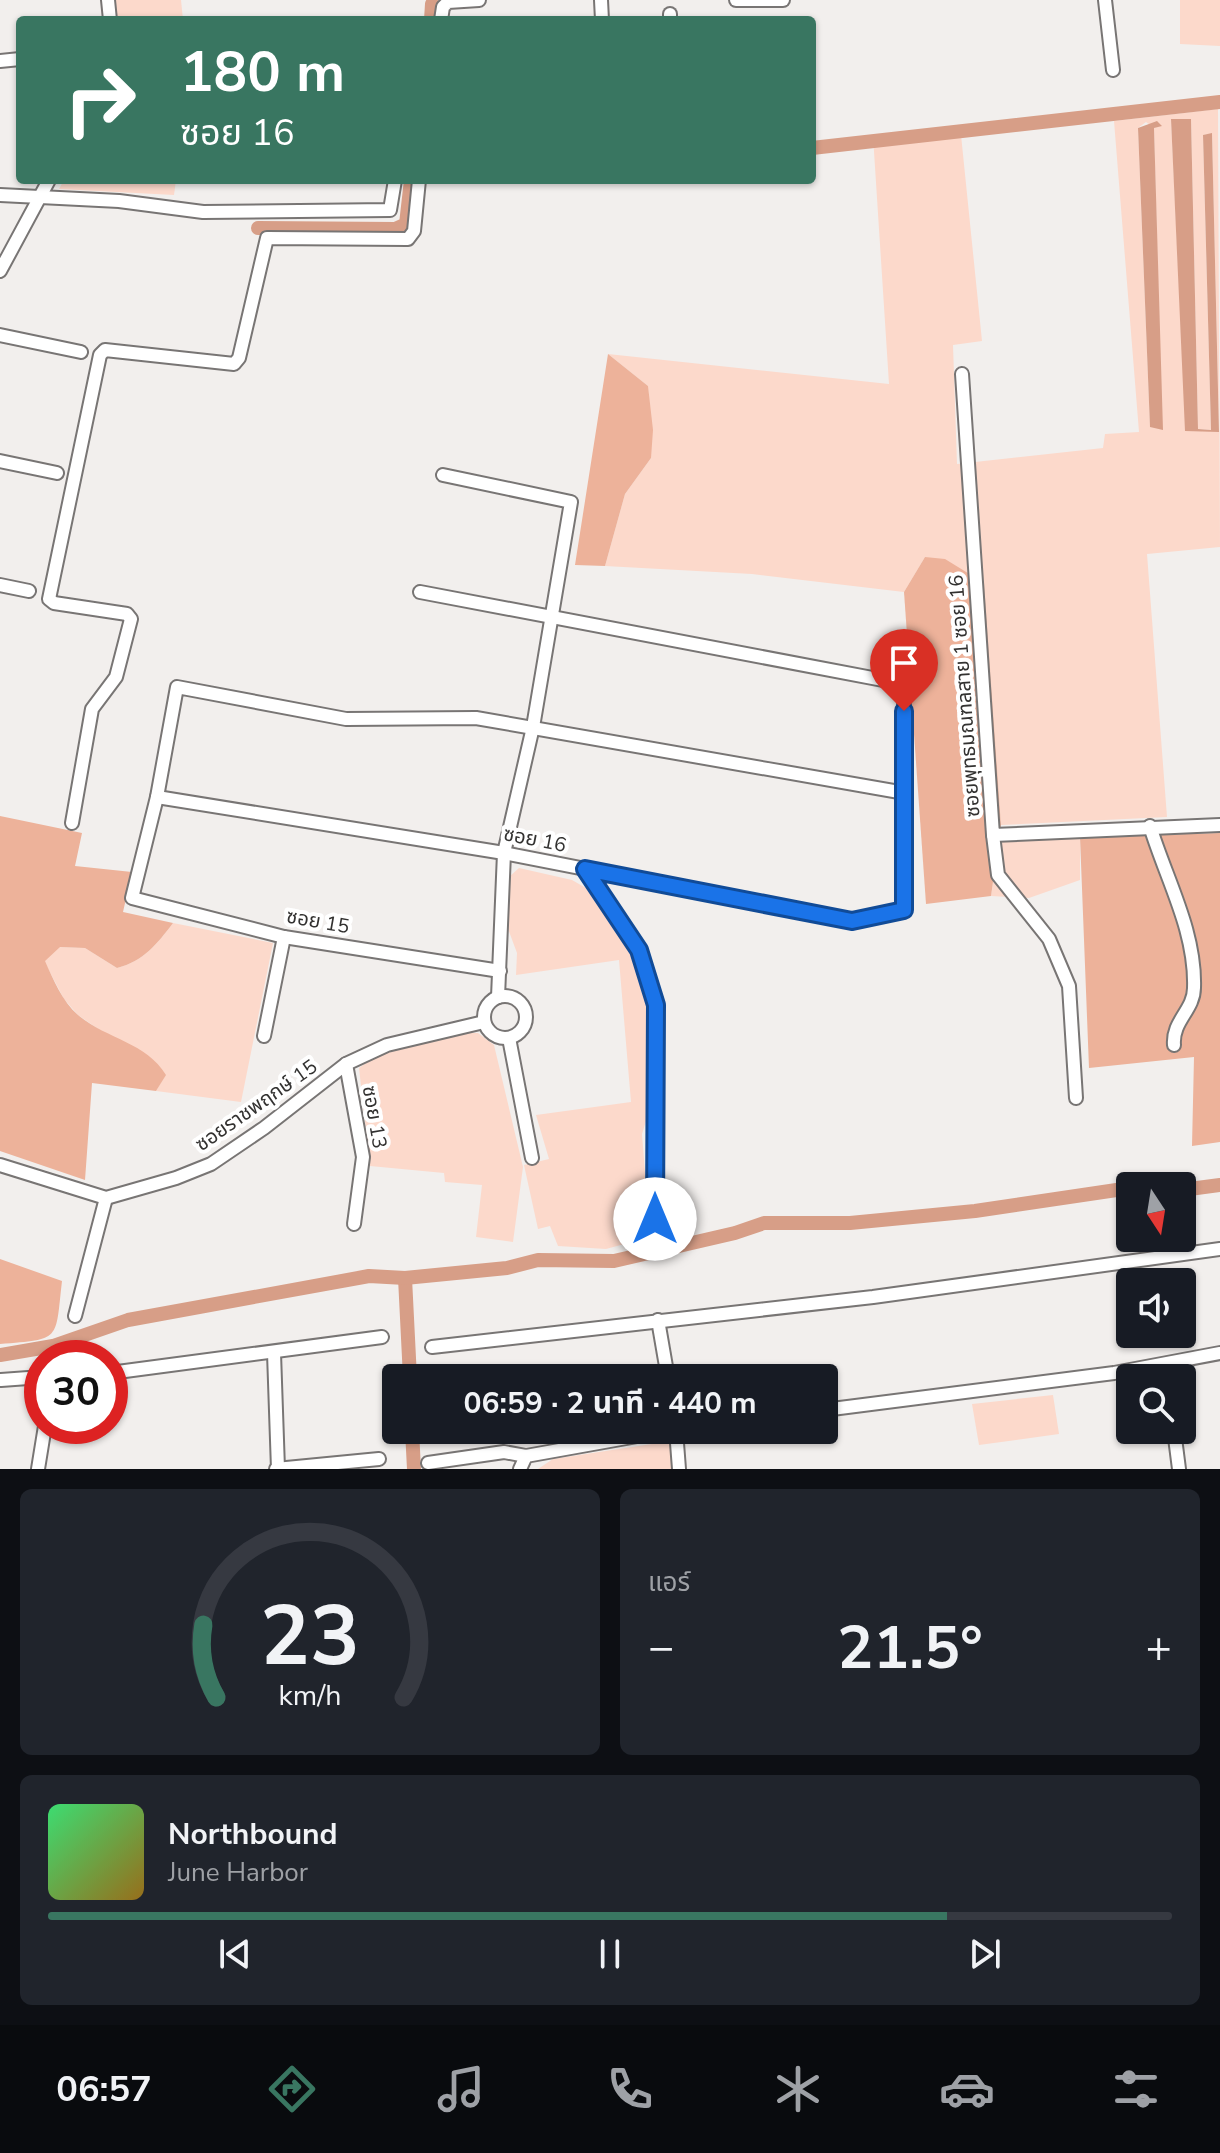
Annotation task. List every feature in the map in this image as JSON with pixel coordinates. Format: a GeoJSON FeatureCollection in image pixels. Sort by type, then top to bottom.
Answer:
{"type":"FeatureCollection","features":[{"type":"Feature","properties":{"kind":"street"},"geometry":{"type":"LineString","coordinates":[[442,16],[443,7],[448,2],[479,0]]}},
{"type":"Feature","properties":{"kind":"street"},"geometry":{"type":"LineString","coordinates":[[736,0],[783,0]]}},
{"type":"Feature","properties":{"kind":"street"},"geometry":{"type":"LineString","coordinates":[[1105,0],[1113,70]]}},
{"type":"Feature","properties":{"kind":"street"},"geometry":{"type":"LineString","coordinates":[[0,271],[47,184]]}},
{"type":"Feature","properties":{"kind":"street"},"geometry":{"type":"LineString","coordinates":[[0,195],[41,194],[203,212],[390,210],[394,184]]}},
{"type":"Feature","properties":{"kind":"street"},"geometry":{"type":"LineString","coordinates":[[72,823],[92,709],[116,677],[131,619],[127,614],[54,603],[49,599],[100,355],[105,350],[234,364],[239,358],[267,238],[408,239],[414,231],[419,184]]}},
{"type":"Feature","properties":{"kind":"street"},"geometry":{"type":"LineString","coordinates":[[0,335],[81,352]]}},
{"type":"Feature","properties":{"kind":"street","name":"ซอยพุทธมณฑลสาย 1 ซอย 16"},"geometry":{"type":"LineString","coordinates":[[962,374],[993,835],[1220,825]]}},
{"type":"Feature","properties":{"kind":"street"},"geometry":{"type":"LineString","coordinates":[[0,461],[57,473]]}},
{"type":"Feature","properties":{"kind":"street"},"geometry":{"type":"LineString","coordinates":[[443,475],[571,502],[533,727],[504,853],[498,997],[485,1010],[484,1022],[497,1036],[509,1038]]}},
{"type":"Feature","properties":{"kind":"street"},"geometry":{"type":"LineString","coordinates":[[0,585],[29,591]]}},
{"type":"Feature","properties":{"kind":"street"},"geometry":{"type":"LineString","coordinates":[[157,797],[177,687],[346,719],[476,718],[905,793],[904,684],[420,592]]}},
{"type":"Feature","properties":{"kind":"street","name":"ซอย 16"},"geometry":{"type":"LineString","coordinates":[[157,797],[504,853],[852,921],[904,910],[905,793]]}},
{"type":"Feature","properties":{"kind":"street","name":"ซอย 15"},"geometry":{"type":"LineString","coordinates":[[157,797],[132,898],[284,937],[500,971]]}},
{"type":"Feature","properties":{"kind":"street"},"geometry":{"type":"LineString","coordinates":[[1150,826],[1163,869],[1189,931],[1192,956],[1194,996],[1175,1026],[1174,1045]]}},
{"type":"Feature","properties":{"kind":"street"},"geometry":{"type":"LineString","coordinates":[[993,835],[998,875],[1049,939],[1069,986],[1076,1098]]}},
{"type":"Feature","properties":{"kind":"street"},"geometry":{"type":"LineString","coordinates":[[585,869],[639,950],[656,1005],[655,1219]]}},
{"type":"Feature","properties":{"kind":"street"},"geometry":{"type":"LineString","coordinates":[[264,1036],[284,937]]}},
{"type":"Feature","properties":{"kind":"street"},"geometry":{"type":"LineString","coordinates":[[498,997],[512,997],[525,1012],[524,1025],[509,1038]]}},
{"type":"Feature","properties":{"kind":"street","name":"ซอยราชพฤกษ์ 15"},"geometry":{"type":"LineString","coordinates":[[106,1198],[176,1178],[211,1164],[319,1089],[346,1064],[387,1045],[484,1022]]}},
{"type":"Feature","properties":{"kind":"street"},"geometry":{"type":"LineString","coordinates":[[509,1038],[532,1158]]}},
{"type":"Feature","properties":{"kind":"street","name":"ซอย 13"},"geometry":{"type":"LineString","coordinates":[[346,1064],[363,1157],[354,1224]]}},
{"type":"Feature","properties":{"kind":"street"},"geometry":{"type":"LineString","coordinates":[[0,1165],[106,1198],[75,1316]]}},
{"type":"Feature","properties":{"kind":"street"},"geometry":{"type":"LineString","coordinates":[[432,1347],[873,1297],[1220,1249]]}},
{"type":"Feature","properties":{"kind":"street"},"geometry":{"type":"LineString","coordinates":[[658,1320],[666,1364]]}},
{"type":"Feature","properties":{"kind":"street"},"geometry":{"type":"LineString","coordinates":[[128,1371],[382,1337]]}},
{"type":"Feature","properties":{"kind":"street"},"geometry":{"type":"LineString","coordinates":[[274,1353],[277,1469],[379,1459]]}},
{"type":"Feature","properties":{"kind":"street"},"geometry":{"type":"LineString","coordinates":[[1172,1364],[1181,1357],[1220,1353]]}},
{"type":"Feature","properties":{"kind":"street"},"geometry":{"type":"LineString","coordinates":[[838,1408],[1116,1377]]}},
{"type":"Feature","properties":{"kind":"street"},"geometry":{"type":"LineString","coordinates":[[1,1380],[24,1378]]}},
{"type":"Feature","properties":{"kind":"street"},"geometry":{"type":"LineString","coordinates":[[38,1469],[42,1444]]}},
{"type":"Feature","properties":{"kind":"street"},"geometry":{"type":"LineString","coordinates":[[428,1463],[504,1452],[526,1456],[594,1444]]}},
{"type":"Feature","properties":{"kind":"street"},"geometry":{"type":"LineString","coordinates":[[676,1444],[679,1469]]}},
{"type":"Feature","properties":{"kind":"street"},"geometry":{"type":"LineString","coordinates":[[1176,1444],[1179,1469]]}},
{"type":"Feature","properties":{"kind":"street"},"geometry":{"type":"LineString","coordinates":[[520,1469],[526,1456]]}},
{"type":"Feature","properties":{"kind":"shaded area"},"geometry":{"type":"Polygon","coordinates":[[[110,0],[181,0],[183,16],[111,16],[110,0]]]}},
{"type":"Feature","properties":{"kind":"shaded area"},"geometry":{"type":"Polygon","coordinates":[[[1180,0],[1220,0],[1220,46],[1180,44],[1180,0]]]}},
{"type":"Feature","properties":{"kind":"shaded area"},"geometry":{"type":"Polygon","coordinates":[[[1218,109],[1220,547],[1147,554],[1167,817],[1001,825],[984,584],[925,557],[904,592],[752,574],[605,566],[625,494],[651,458],[648,386],[608,354],[889,384],[873,136],[960,125],[982,341],[953,345],[957,464],[1103,448],[1105,434],[1139,432],[1114,121],[1218,109]],[[1171,119],[1186,431],[1219,431],[1212,134],[1203,135],[1211,430],[1198,429],[1191,120],[1171,119]],[[1146,122],[1138,128],[1150,426],[1162,429],[1154,128],[1146,122]]]}},
{"type":"Feature","properties":{"kind":"shaded area"},"geometry":{"type":"Polygon","coordinates":[[[1171,119],[1191,119],[1198,429],[1211,430],[1203,135],[1212,133],[1219,432],[1185,431],[1171,119]]]}},
{"type":"Feature","properties":{"kind":"shaded area"},"geometry":{"type":"Polygon","coordinates":[[[1157,121],[1162,126],[1154,128],[1163,430],[1150,427],[1138,128],[1157,121]]]}},
{"type":"Feature","properties":{"kind":"shaded area"},"geometry":{"type":"Polygon","coordinates":[[[62,184],[175,184],[174,195],[59,189],[62,184]]]}},
{"type":"Feature","properties":{"kind":"shaded area"},"geometry":{"type":"Polygon","coordinates":[[[608,354],[648,386],[653,430],[651,458],[625,494],[605,566],[575,565],[608,354]]]}},
{"type":"Feature","properties":{"kind":"shaded area"},"geometry":{"type":"Polygon","coordinates":[[[925,557],[945,559],[984,583],[1001,825],[991,896],[926,904],[904,592],[925,557]]]}},
{"type":"Feature","properties":{"kind":"shaded area"},"geometry":{"type":"Polygon","coordinates":[[[0,816],[82,833],[75,866],[132,872],[123,912],[173,923],[142,956],[117,968],[85,948],[60,947],[45,961],[63,997],[78,1015],[148,1055],[166,1075],[156,1091],[92,1083],[85,1180],[0,1151],[0,816]]]}},
{"type":"Feature","properties":{"kind":"shaded area"},"geometry":{"type":"Polygon","coordinates":[[[1220,833],[1220,1142],[1192,1146],[1194,1057],[1089,1068],[1080,837],[1220,833]]]}},
{"type":"Feature","properties":{"kind":"shaded area"},"geometry":{"type":"Polygon","coordinates":[[[1080,837],[1080,880],[1029,898],[991,896],[999,839],[1080,837]]]}},
{"type":"Feature","properties":{"kind":"shaded area"},"geometry":{"type":"Polygon","coordinates":[[[519,868],[572,880],[593,892],[639,962],[650,1022],[650,1108],[642,1134],[650,1237],[606,1249],[558,1246],[550,1226],[538,1229],[524,1165],[549,1159],[536,1115],[631,1102],[619,960],[516,975],[517,953],[507,926],[509,877],[519,868]]]}},
{"type":"Feature","properties":{"kind":"shaded area"},"geometry":{"type":"Polygon","coordinates":[[[173,923],[273,943],[241,1102],[156,1091],[165,1075],[78,1015],[64,999],[44,961],[59,947],[85,948],[117,968],[142,956],[173,923]]]}},
{"type":"Feature","properties":{"kind":"shaded area"},"geometry":{"type":"Polygon","coordinates":[[[462,1033],[478,1033],[494,1045],[523,1167],[513,1242],[476,1237],[482,1185],[445,1182],[444,1173],[370,1166],[359,1068],[396,1049],[462,1033]]]}},
{"type":"Feature","properties":{"kind":"shaded area"},"geometry":{"type":"Polygon","coordinates":[[[0,1259],[62,1281],[56,1326],[52,1333],[45,1338],[0,1344],[0,1259]]]}},
{"type":"Feature","properties":{"kind":"shaded area"},"geometry":{"type":"Polygon","coordinates":[[[1053,1395],[1059,1434],[979,1445],[972,1404],[1053,1395]]]}},
{"type":"Feature","properties":{"kind":"shaded area"},"geometry":{"type":"Polygon","coordinates":[[[670,1444],[673,1469],[538,1469],[553,1459],[670,1444]]]}},
{"type":"Feature","properties":{"kind":"waterway"},"geometry":{"type":"LineString","coordinates":[[431,16],[432,4]]}},
{"type":"Feature","properties":{"kind":"waterway"},"geometry":{"type":"LineString","coordinates":[[816,148],[1220,102]]}},
{"type":"Feature","properties":{"kind":"waterway"},"geometry":{"type":"LineString","coordinates":[[258,228],[395,229],[406,224],[411,184]]}},
{"type":"Feature","properties":{"kind":"waterway"},"geometry":{"type":"LineString","coordinates":[[1196,1188],[1220,1185]]}},
{"type":"Feature","properties":{"kind":"waterway"},"geometry":{"type":"LineString","coordinates":[[0,1355],[53,1346],[128,1320],[369,1276],[405,1278],[507,1268],[538,1260],[614,1261],[735,1233],[764,1223],[850,1223],[975,1211],[1116,1190]]}},
{"type":"Feature","properties":{"kind":"waterway"},"geometry":{"type":"LineString","coordinates":[[405,1278],[409,1364]]}},
{"type":"Feature","properties":{"kind":"waterway"},"geometry":{"type":"LineString","coordinates":[[413,1444],[414,1469]]}},
{"type":"Feature","properties":{"kind":"route"},"geometry":{"type":"LineString","coordinates":[[655,1219],[656,1005],[639,950],[585,869],[852,921],[904,910],[904,711]]}}]}
